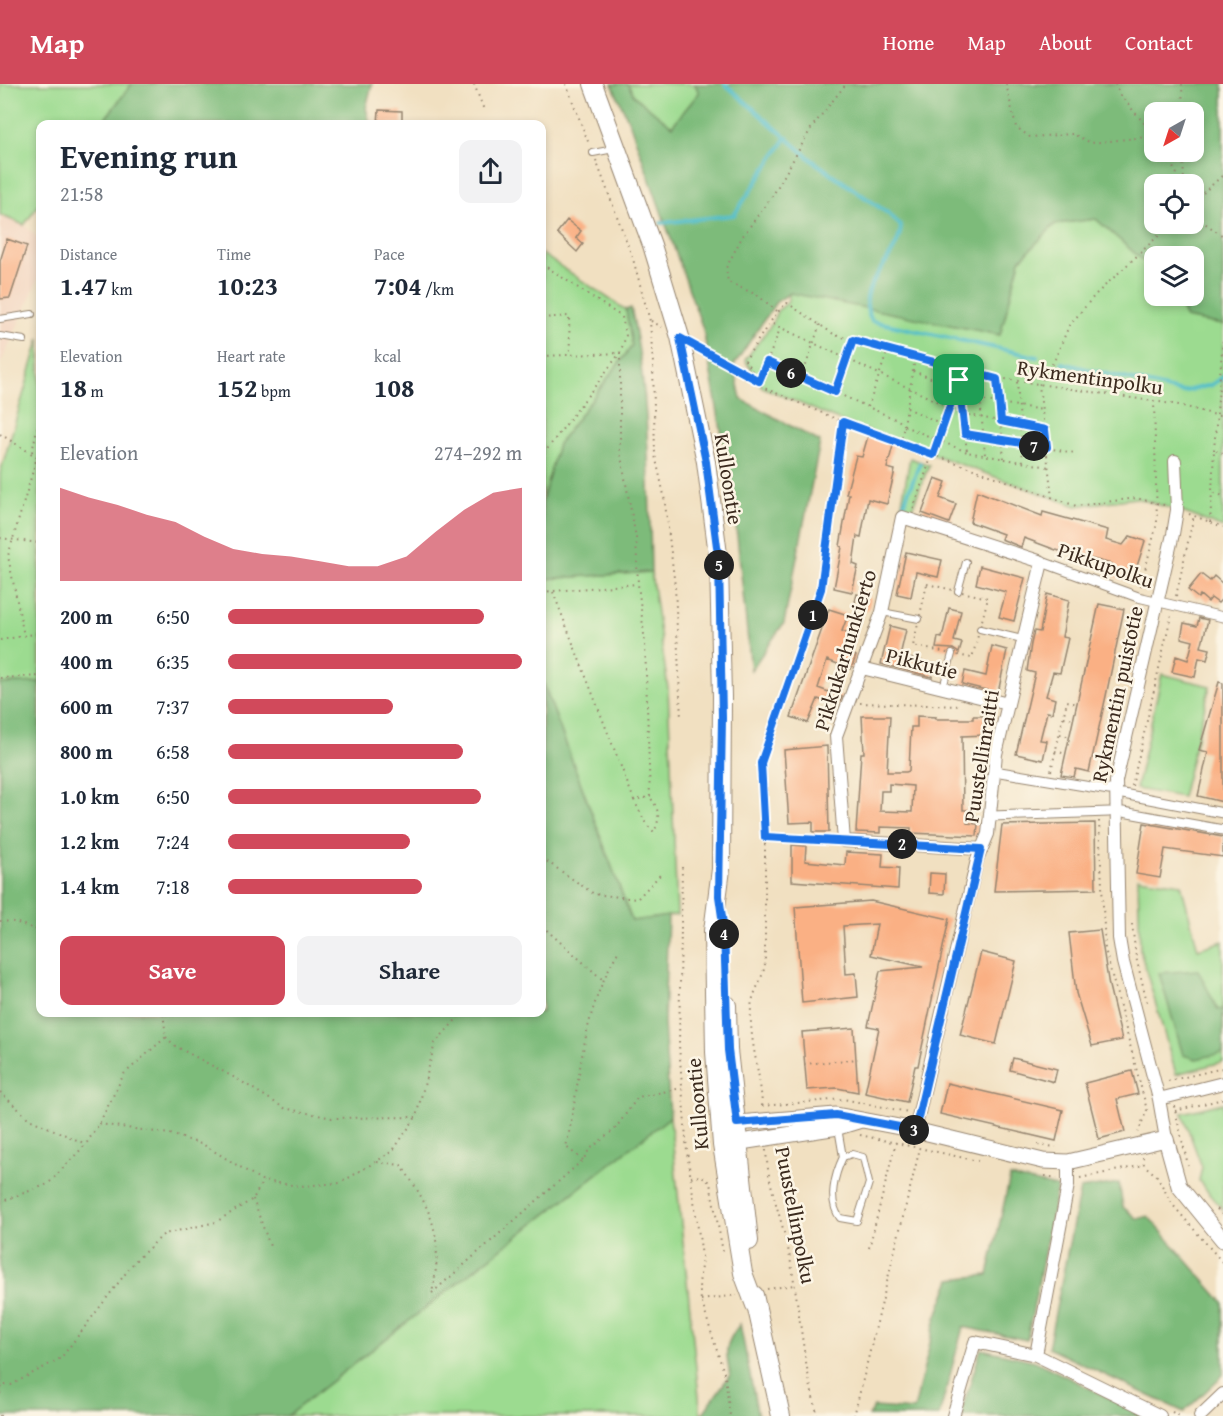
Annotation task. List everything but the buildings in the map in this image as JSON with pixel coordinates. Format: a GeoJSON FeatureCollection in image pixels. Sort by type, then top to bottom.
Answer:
{"type":"FeatureCollection","features":[{"type":"Feature","properties":{"kind":"main road","name":"Kulloontie"},"geometry":{"type":"LineString","coordinates":[[593,84],[652,245],[680,338],[706,462],[719,562],[722,718],[719,896],[724,931],[729,1124],[743,1274],[754,1305],[781,1416]]}},
{"type":"Feature","properties":{"kind":"street","name":"Rykmentin puistotie"},"geometry":{"type":"LineString","coordinates":[[1175,461],[1177,510],[1158,602],[1121,757],[1116,792],[1119,938],[1179,1186],[1223,1239]]}},
{"type":"Feature","properties":{"kind":"street","name":"Pikkukarhunkierto"},"geometry":{"type":"LineString","coordinates":[[844,841],[836,736],[882,612],[902,517],[1042,562]]}},
{"type":"Feature","properties":{"kind":"street","name":"Pikkupolku"},"geometry":{"type":"LineString","coordinates":[[1042,562],[1138,597],[1223,617]]}},
{"type":"Feature","properties":{"kind":"street","name":"Puustellinraitti"},"geometry":{"type":"LineString","coordinates":[[915,1130],[981,849],[988,834],[992,816],[994,771],[1022,639],[1042,562]]}},
{"type":"Feature","properties":{"kind":"street","name":"Pikkutie"},"geometry":{"type":"LineString","coordinates":[[862,668],[1008,704]]}},
{"type":"Feature","properties":{"kind":"street"},"geometry":{"type":"LineString","coordinates":[[994,771],[1109,790]]}},
{"type":"Feature","properties":{"kind":"street"},"geometry":{"type":"LineString","coordinates":[[1127,794],[1223,813]]}},
{"type":"Feature","properties":{"kind":"street"},"geometry":{"type":"LineString","coordinates":[[992,816],[1109,812]]}},
{"type":"Feature","properties":{"kind":"street"},"geometry":{"type":"LineString","coordinates":[[1123,812],[1223,830]]}},
{"type":"Feature","properties":{"kind":"street"},"geometry":{"type":"LineString","coordinates":[[844,841],[981,849]]}},
{"type":"Feature","properties":{"kind":"street"},"geometry":{"type":"LineString","coordinates":[[1159,1099],[1223,1083]]}},
{"type":"Feature","properties":{"kind":"street"},"geometry":{"type":"LineString","coordinates":[[731,1143],[769,1148],[863,1119],[1043,1161],[1068,1162],[1166,1139]]}},
{"type":"Feature","properties":{"kind":"street"},"geometry":{"type":"LineString","coordinates":[[729,1124],[764,1120],[838,1126]]}},
{"type":"Feature","properties":{"kind":"street"},"geometry":{"type":"LineString","coordinates":[[1036,1355],[1068,1181],[1068,1162]]}},
{"type":"Feature","properties":{"kind":"street"},"geometry":{"type":"LineString","coordinates":[[953,1416],[975,1342],[1036,1355],[1165,1413]]}},
{"type":"Feature","properties":{"kind":"street"},"geometry":{"type":"LineString","coordinates":[[1200,1416],[1223,1394]]}},
{"type":"Feature","properties":{"kind":"lane"},"geometry":{"type":"LineString","coordinates":[[593,153],[618,148]]}},
{"type":"Feature","properties":{"kind":"lane"},"geometry":{"type":"LineString","coordinates":[[0,319],[32,314]]}},
{"type":"Feature","properties":{"kind":"lane"},"geometry":{"type":"LineString","coordinates":[[0,336],[24,340]]}},
{"type":"Feature","properties":{"kind":"lane"},"geometry":{"type":"LineString","coordinates":[[958,591],[966,562]]}},
{"type":"Feature","properties":{"kind":"lane"},"geometry":{"type":"LineString","coordinates":[[882,612],[919,619]]}},
{"type":"Feature","properties":{"kind":"lane"},"geometry":{"type":"LineString","coordinates":[[980,629],[1022,639]]}},
{"type":"Feature","properties":{"kind":"lane"},"geometry":{"type":"LineString","coordinates":[[943,689],[951,654]]}},
{"type":"Feature","properties":{"kind":"lane"},"geometry":{"type":"LineString","coordinates":[[838,1126],[843,1157],[835,1178],[834,1203],[840,1218],[857,1221],[869,1183],[866,1166],[859,1154],[843,1157]]}},
{"type":"Feature","properties":{"kind":"path"},"geometry":{"type":"LineString","coordinates":[[474,84],[484,110]]}},
{"type":"Feature","properties":{"kind":"path"},"geometry":{"type":"LineString","coordinates":[[566,84],[633,259],[650,321],[654,363],[655,454],[664,495],[675,586],[681,719]]}},
{"type":"Feature","properties":{"kind":"path"},"geometry":{"type":"LineString","coordinates":[[846,84],[812,127],[773,195],[742,237],[726,268],[728,282],[757,295],[777,311],[772,324],[745,360],[762,387],[843,422],[1076,506],[1136,498],[1194,515],[1223,528]]}},
{"type":"Feature","properties":{"kind":"path"},"geometry":{"type":"LineString","coordinates":[[1006,84],[1016,127],[1030,137],[1073,134],[1091,143],[1144,137]]}},
{"type":"Feature","properties":{"kind":"path"},"geometry":{"type":"LineString","coordinates":[[1116,84],[1120,95],[1144,123]]}},
{"type":"Feature","properties":{"kind":"path"},"geometry":{"type":"LineString","coordinates":[[1182,84],[1183,102]]}},
{"type":"Feature","properties":{"kind":"path"},"geometry":{"type":"LineString","coordinates":[[1204,192],[1223,175]]}},
{"type":"Feature","properties":{"kind":"path"},"geometry":{"type":"LineString","coordinates":[[1204,223],[1223,236]]}},
{"type":"Feature","properties":{"kind":"path"},"geometry":{"type":"LineString","coordinates":[[1052,498],[1039,385],[1054,361],[1069,326],[1095,295],[1160,234]]}},
{"type":"Feature","properties":{"kind":"path"},"geometry":{"type":"LineString","coordinates":[[546,267],[622,317],[626,336],[620,353],[546,451]]}},
{"type":"Feature","properties":{"kind":"path","name":"Rykmentinpolku"},"geometry":{"type":"LineString","coordinates":[[777,311],[787,303],[835,335],[978,375],[1154,401],[1223,417]]}},
{"type":"Feature","properties":{"kind":"path"},"geometry":{"type":"LineString","coordinates":[[546,318],[569,316],[570,354]]}},
{"type":"Feature","properties":{"kind":"path"},"geometry":{"type":"LineString","coordinates":[[650,321],[759,381]]}},
{"type":"Feature","properties":{"kind":"path"},"geometry":{"type":"LineString","coordinates":[[772,324],[964,414],[1045,430]]}},
{"type":"Feature","properties":{"kind":"path"},"geometry":{"type":"LineString","coordinates":[[802,377],[820,324]]}},
{"type":"Feature","properties":{"kind":"path"},"geometry":{"type":"LineString","coordinates":[[759,381],[780,329]]}},
{"type":"Feature","properties":{"kind":"path"},"geometry":{"type":"LineString","coordinates":[[1210,522],[1221,379],[1218,375],[1223,338]]}},
{"type":"Feature","properties":{"kind":"path"},"geometry":{"type":"LineString","coordinates":[[835,392],[853,340]]}},
{"type":"Feature","properties":{"kind":"path"},"geometry":{"type":"LineString","coordinates":[[868,407],[888,350]]}},
{"type":"Feature","properties":{"kind":"path"},"geometry":{"type":"LineString","coordinates":[[546,356],[620,353]]}},
{"type":"Feature","properties":{"kind":"path"},"geometry":{"type":"LineString","coordinates":[[553,592],[634,800],[646,824],[654,832],[660,822],[657,806],[650,797],[645,643],[638,584],[636,538],[620,451],[620,353]]}},
{"type":"Feature","properties":{"kind":"path"},"geometry":{"type":"LineString","coordinates":[[901,443],[915,358]]}},
{"type":"Feature","properties":{"kind":"path"},"geometry":{"type":"LineString","coordinates":[[767,362],[938,441],[967,452],[1049,467]]}},
{"type":"Feature","properties":{"kind":"path"},"geometry":{"type":"LineString","coordinates":[[911,514],[962,370]]}},
{"type":"Feature","properties":{"kind":"path"},"geometry":{"type":"LineString","coordinates":[[913,371],[956,388]]}},
{"type":"Feature","properties":{"kind":"path"},"geometry":{"type":"LineString","coordinates":[[978,375],[985,456]]}},
{"type":"Feature","properties":{"kind":"path"},"geometry":{"type":"LineString","coordinates":[[997,379],[1004,459]]}},
{"type":"Feature","properties":{"kind":"path"},"geometry":{"type":"LineString","coordinates":[[959,380],[967,452]]}},
{"type":"Feature","properties":{"kind":"path"},"geometry":{"type":"LineString","coordinates":[[1017,382],[1023,463]]}},
{"type":"Feature","properties":{"kind":"path"},"geometry":{"type":"LineString","coordinates":[[961,397],[1043,410]]}},
{"type":"Feature","properties":{"kind":"path"},"geometry":{"type":"LineString","coordinates":[[1138,597],[1157,523],[1154,401]]}},
{"type":"Feature","properties":{"kind":"path"},"geometry":{"type":"LineString","coordinates":[[907,408],[943,425]]}},
{"type":"Feature","properties":{"kind":"path","name":"Puustellinpolku"},"geometry":{"type":"LineString","coordinates":[[764,1120],[753,1054],[751,1010],[765,964],[765,837],[761,763],[821,589],[843,422]]}},
{"type":"Feature","properties":{"kind":"path"},"geometry":{"type":"LineString","coordinates":[[0,434],[36,455]]}},
{"type":"Feature","properties":{"kind":"path"},"geometry":{"type":"LineString","coordinates":[[32,452],[36,434]]}},
{"type":"Feature","properties":{"kind":"path"},"geometry":{"type":"LineString","coordinates":[[965,434],[1075,453]]}},
{"type":"Feature","properties":{"kind":"path"},"geometry":{"type":"LineString","coordinates":[[1214,450],[1223,453]]}},
{"type":"Feature","properties":{"kind":"path"},"geometry":{"type":"LineString","coordinates":[[24,636],[8,556],[36,466]]}},
{"type":"Feature","properties":{"kind":"path"},"geometry":{"type":"LineString","coordinates":[[1212,492],[1223,496]]}},
{"type":"Feature","properties":{"kind":"path"},"geometry":{"type":"LineString","coordinates":[[1127,794],[1174,606],[1194,515]]}},
{"type":"Feature","properties":{"kind":"path"},"geometry":{"type":"LineString","coordinates":[[0,538],[36,543]]}},
{"type":"Feature","properties":{"kind":"path"},"geometry":{"type":"LineString","coordinates":[[546,592],[638,584]]}},
{"type":"Feature","properties":{"kind":"path"},"geometry":{"type":"LineString","coordinates":[[927,584],[958,591],[988,598],[972,658],[913,646],[927,584]]}},
{"type":"Feature","properties":{"kind":"path"},"geometry":{"type":"LineString","coordinates":[[0,640],[36,634]]}},
{"type":"Feature","properties":{"kind":"path"},"geometry":{"type":"LineString","coordinates":[[0,678],[36,676]]}},
{"type":"Feature","properties":{"kind":"path"},"geometry":{"type":"LineString","coordinates":[[1049,780],[1067,701],[1077,704]]}},
{"type":"Feature","properties":{"kind":"path"},"geometry":{"type":"LineString","coordinates":[[860,703],[964,706]]}},
{"type":"Feature","properties":{"kind":"path"},"geometry":{"type":"LineString","coordinates":[[1064,717],[1074,719]]}},
{"type":"Feature","properties":{"kind":"path"},"geometry":{"type":"LineString","coordinates":[[1059,734],[1070,737]]}},
{"type":"Feature","properties":{"kind":"path"},"geometry":{"type":"LineString","coordinates":[[1056,751],[1066,754]]}},
{"type":"Feature","properties":{"kind":"path"},"geometry":{"type":"LineString","coordinates":[[634,800],[650,797]]}},
{"type":"Feature","properties":{"kind":"path"},"geometry":{"type":"LineString","coordinates":[[765,837],[844,841]]}},
{"type":"Feature","properties":{"kind":"path"},"geometry":{"type":"LineString","coordinates":[[546,861],[594,894],[637,899],[660,875]]}},
{"type":"Feature","properties":{"kind":"path"},"geometry":{"type":"LineString","coordinates":[[682,867],[678,1045],[691,1177],[702,1256],[699,1285],[701,1300],[725,1376],[730,1416]]}},
{"type":"Feature","properties":{"kind":"path"},"geometry":{"type":"LineString","coordinates":[[1132,919],[1136,957],[1150,1013]]}},
{"type":"Feature","properties":{"kind":"path"},"geometry":{"type":"LineString","coordinates":[[0,921],[15,922],[36,930]]}},
{"type":"Feature","properties":{"kind":"path"},"geometry":{"type":"LineString","coordinates":[[546,930],[602,979]]}},
{"type":"Feature","properties":{"kind":"path"},"geometry":{"type":"LineString","coordinates":[[583,1160],[566,1146],[585,1030],[602,979],[618,952]]}},
{"type":"Feature","properties":{"kind":"path"},"geometry":{"type":"LineString","coordinates":[[164,1017],[166,1037],[175,1046],[239,1080],[284,1108],[332,1118],[416,1118]]}},
{"type":"Feature","properties":{"kind":"path"},"geometry":{"type":"LineString","coordinates":[[99,1124],[170,1134],[204,1145],[263,1181],[300,1186],[340,1183],[392,1152],[416,1118],[435,1043],[458,1017]]}},
{"type":"Feature","properties":{"kind":"path"},"geometry":{"type":"LineString","coordinates":[[0,1202],[48,1184],[86,1144],[99,1124],[124,1074],[166,1037]]}},
{"type":"Feature","properties":{"kind":"path"},"geometry":{"type":"LineString","coordinates":[[804,1064],[858,1059]]}},
{"type":"Feature","properties":{"kind":"path"},"geometry":{"type":"LineString","coordinates":[[1166,1074],[1168,1082],[1223,1068]]}},
{"type":"Feature","properties":{"kind":"path"},"geometry":{"type":"LineString","coordinates":[[1137,1133],[1143,1125],[1147,1110],[1139,1082]]}},
{"type":"Feature","properties":{"kind":"path"},"geometry":{"type":"LineString","coordinates":[[375,1162],[401,1165],[427,1203],[437,1237],[438,1263],[432,1293],[583,1160],[589,1150],[615,1129],[638,1097],[682,1088]]}},
{"type":"Feature","properties":{"kind":"path"},"geometry":{"type":"LineString","coordinates":[[0,1092],[29,1119],[86,1144]]}},
{"type":"Feature","properties":{"kind":"path"},"geometry":{"type":"LineString","coordinates":[[1175,1111],[1223,1099]]}},
{"type":"Feature","properties":{"kind":"path"},"geometry":{"type":"LineString","coordinates":[[1174,1105],[1189,1169]]}},
{"type":"Feature","properties":{"kind":"path"},"geometry":{"type":"LineString","coordinates":[[838,1126],[864,1136],[985,1162]]}},
{"type":"Feature","properties":{"kind":"path"},"geometry":{"type":"LineString","coordinates":[[870,1248],[893,1162],[896,1142]]}},
{"type":"Feature","properties":{"kind":"path","name":"Puustellinpolku"},"geometry":{"type":"LineString","coordinates":[[769,1148],[772,1192],[788,1248],[803,1348],[818,1416]]}},
{"type":"Feature","properties":{"kind":"path"},"geometry":{"type":"LineString","coordinates":[[854,1416],[920,1148]]}},
{"type":"Feature","properties":{"kind":"path"},"geometry":{"type":"LineString","coordinates":[[1141,1150],[1144,1164],[1157,1176],[1172,1204],[1223,1263]]}},
{"type":"Feature","properties":{"kind":"path"},"geometry":{"type":"LineString","coordinates":[[1041,1175],[1068,1181],[1144,1164]]}},
{"type":"Feature","properties":{"kind":"path"},"geometry":{"type":"LineString","coordinates":[[691,1177],[702,1176],[710,1183],[723,1252]]}},
{"type":"Feature","properties":{"kind":"path"},"geometry":{"type":"LineString","coordinates":[[0,1394],[2,1385],[11,1385],[61,1358],[135,1261],[164,1234],[216,1222],[254,1199],[263,1181]]}},
{"type":"Feature","properties":{"kind":"path"},"geometry":{"type":"LineString","coordinates":[[254,1199],[271,1249]]}},
{"type":"Feature","properties":{"kind":"path"},"geometry":{"type":"LineString","coordinates":[[1216,1208],[1223,1216]]}},
{"type":"Feature","properties":{"kind":"path"},"geometry":{"type":"LineString","coordinates":[[767,1289],[795,1285]]}},
{"type":"Feature","properties":{"kind":"path"},"geometry":{"type":"LineString","coordinates":[[701,1300],[737,1294]]}},
{"type":"Feature","properties":{"kind":"path"},"geometry":{"type":"LineString","coordinates":[[1165,1413],[1180,1416]]}},
{"type":"Feature","properties":{"kind":"shaded area"},"geometry":{"type":"Polygon","coordinates":[[[0,215],[24,225],[36,236],[36,284],[0,365],[0,215]]]}},
{"type":"Feature","properties":{"kind":"green space"},"geometry":{"type":"Polygon","coordinates":[[[0,84],[132,84],[104,120],[36,120],[36,208],[24,225],[0,215],[0,84]]]}},
{"type":"Feature","properties":{"kind":"green space"},"geometry":{"type":"Polygon","coordinates":[[[132,84],[372,84],[366,108],[369,120],[104,120],[132,84]]]}},
{"type":"Feature","properties":{"kind":"green space"},"geometry":{"type":"Polygon","coordinates":[[[612,84],[628,84],[634,96],[672,126],[699,93],[695,84],[1223,84],[1223,325],[1186,318],[1181,306],[1204,306],[1204,246],[1144,246],[1144,261],[1096,219],[1055,224],[1020,260],[1000,335],[790,293],[776,302],[734,365],[741,399],[820,442],[784,623],[751,670],[733,497],[703,329],[630,124],[612,84]]]}},
{"type":"Feature","properties":{"kind":"green space"},"geometry":{"type":"Polygon","coordinates":[[[628,84],[695,84],[699,93],[672,126],[634,96],[628,84]]]}},
{"type":"Feature","properties":{"kind":"green space"},"geometry":{"type":"Polygon","coordinates":[[[1096,219],[1144,261],[1144,306],[1181,306],[1186,318],[1223,325],[1223,528],[1177,510],[1136,498],[1076,506],[843,422],[762,387],[745,360],[772,324],[777,311],[787,303],[790,292],[1000,335],[1020,260],[1055,224],[1096,219]]]}},
{"type":"Feature","properties":{"kind":"green space"},"geometry":{"type":"Polygon","coordinates":[[[546,257],[626,310],[632,346],[558,444],[546,487],[546,257]]]}},
{"type":"Feature","properties":{"kind":"green space"},"geometry":{"type":"Polygon","coordinates":[[[631,308],[642,373],[649,472],[651,572],[546,579],[546,487],[558,444],[632,346],[626,310],[631,308]]]}},
{"type":"Feature","properties":{"kind":"green space"},"geometry":{"type":"Polygon","coordinates":[[[36,352],[36,682],[0,684],[0,473],[36,352]]]}},
{"type":"Feature","properties":{"kind":"green space"},"geometry":{"type":"Polygon","coordinates":[[[910,458],[929,465],[911,511],[901,508],[910,458]]]}},
{"type":"Feature","properties":{"kind":"green space"},"geometry":{"type":"Polygon","coordinates":[[[651,572],[668,688],[677,915],[632,921],[546,691],[546,579],[651,572]]]}},
{"type":"Feature","properties":{"kind":"green space"},"geometry":{"type":"Polygon","coordinates":[[[1162,674],[1210,686],[1182,797],[1136,789],[1162,674]]]}},
{"type":"Feature","properties":{"kind":"green space"},"geometry":{"type":"Polygon","coordinates":[[[36,682],[36,1017],[546,1017],[546,691],[632,921],[668,916],[664,1023],[670,1117],[287,1416],[0,1416],[0,684],[36,682]]]}},
{"type":"Feature","properties":{"kind":"green space"},"geometry":{"type":"Polygon","coordinates":[[[1138,878],[1181,884],[1198,949],[1223,941],[1223,1062],[1176,1074],[1140,950],[1138,878]]]}},
{"type":"Feature","properties":{"kind":"green space"},"geometry":{"type":"Polygon","coordinates":[[[1198,970],[1218,1010],[1223,1009],[1223,1053],[1196,1059],[1183,1055],[1159,973],[1198,970]]]}},
{"type":"Feature","properties":{"kind":"green space"},"geometry":{"type":"Polygon","coordinates":[[[1223,1103],[1223,1210],[1199,1181],[1202,1167],[1182,1113],[1223,1103]]]}},
{"type":"Feature","properties":{"kind":"green space"},"geometry":{"type":"Polygon","coordinates":[[[670,1117],[701,1416],[287,1416],[670,1117]]]}},
{"type":"Feature","properties":{"kind":"green space"},"geometry":{"type":"Polygon","coordinates":[[[1010,1177],[1057,1187],[1027,1340],[963,1327],[939,1416],[868,1416],[874,1407],[914,1410],[936,1318],[951,1279],[988,1275],[1010,1177]]]}},
{"type":"Feature","properties":{"kind":"green space"},"geometry":{"type":"Polygon","coordinates":[[[1119,1183],[1123,1207],[1137,1219],[1148,1216],[1223,1302],[1223,1375],[1184,1412],[1048,1348],[1080,1189],[1119,1183]]]}},
{"type":"Feature","properties":{"kind":"green space"},"geometry":{"type":"Polygon","coordinates":[[[740,1324],[758,1416],[701,1416],[730,1375],[727,1348],[740,1324]]]}},
{"type":"Feature","properties":{"kind":"green space"},"geometry":{"type":"Polygon","coordinates":[[[981,1349],[1035,1361],[1145,1416],[960,1416],[981,1349]]]}},
{"type":"Feature","properties":{"kind":"waterway"},"geometry":{"type":"LineString","coordinates":[[725,84],[813,161],[889,214],[901,226],[893,251],[871,284],[867,296],[867,308],[872,321],[1037,357]]}},
{"type":"Feature","properties":{"kind":"waterway"},"geometry":{"type":"LineString","coordinates":[[661,223],[734,215],[787,137]]}},
{"type":"Feature","properties":{"kind":"waterway"},"geometry":{"type":"LineString","coordinates":[[1062,363],[1182,392],[1211,385],[1223,377]]}},
{"type":"Feature","properties":{"kind":"waterway"},"geometry":{"type":"LineString","coordinates":[[916,473],[920,463]]}},
{"type":"Feature","properties":{"kind":"waterway"},"geometry":{"type":"LineString","coordinates":[[910,488],[915,476]]}},
{"type":"Feature","properties":{"kind":"waterway"},"geometry":{"type":"LineString","coordinates":[[903,507],[909,490]]}},
{"type":"Feature","properties":{"kind":"route"},"geometry":{"type":"LineString","coordinates":[[680,338],[759,381],[767,362],[835,392],[853,340],[997,379],[1001,421],[1045,430],[1047,447],[1002,442],[965,434],[959,380],[933,455],[843,422],[821,589],[761,763],[765,837],[981,849],[915,1130],[836,1115],[737,1123],[728,1050],[724,931],[719,896],[722,718],[719,562],[706,462],[680,338]]}}]}
